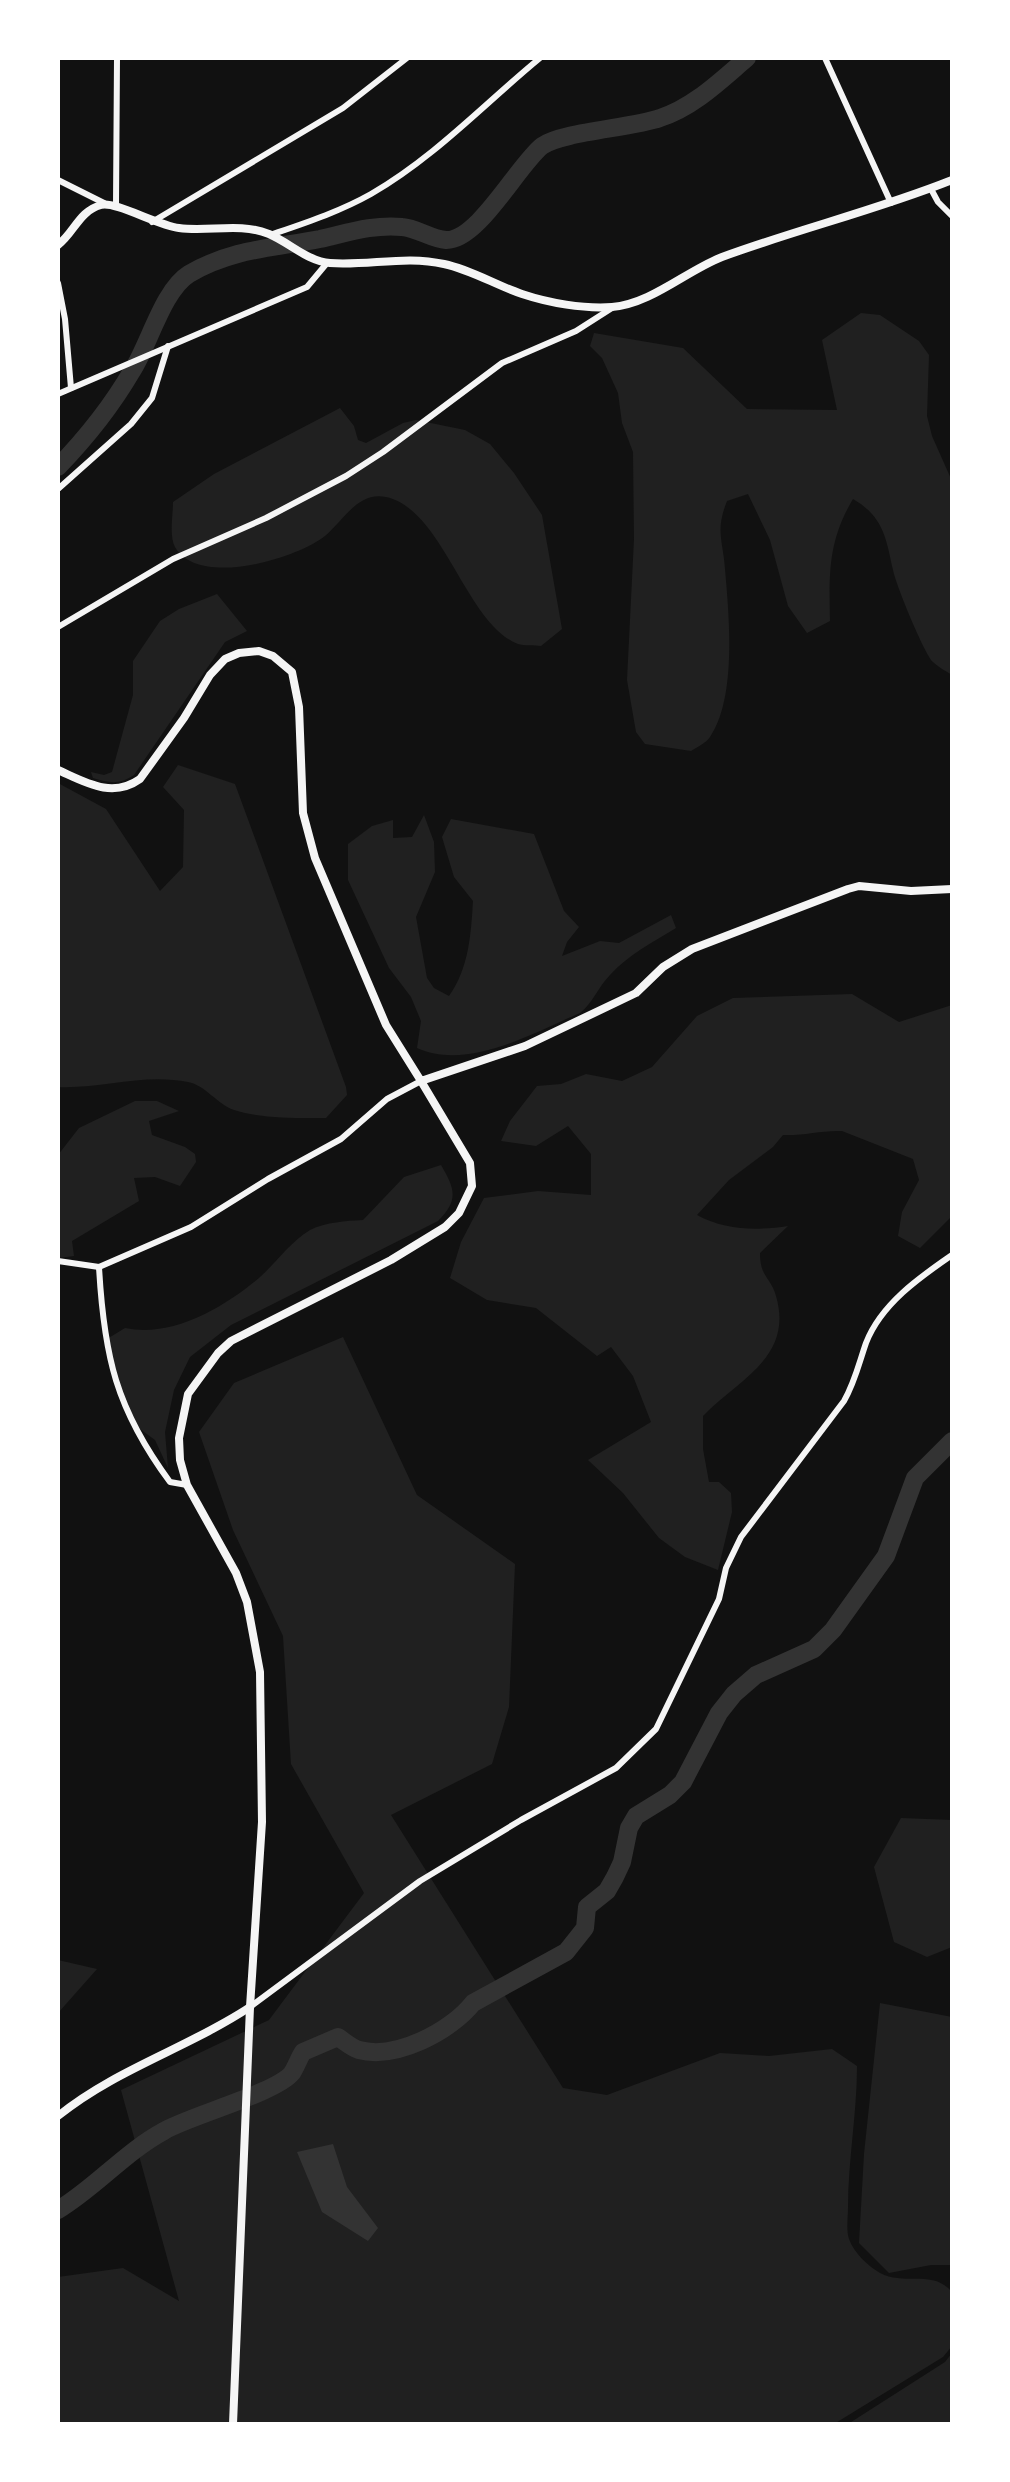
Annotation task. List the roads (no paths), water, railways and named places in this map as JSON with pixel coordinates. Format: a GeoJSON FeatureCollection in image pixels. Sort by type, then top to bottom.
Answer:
{"type":"FeatureCollection","features":[{"type":"Feature","properties":{"kind":"street"},"geometry":{"type":"LineString","coordinates":[[110,204],[116,58]]}},
{"type":"Feature","properties":{"kind":"street"},"geometry":{"type":"LineString","coordinates":[[152,222],[343,108],[407,58]]}},
{"type":"Feature","properties":{"kind":"street"},"geometry":{"type":"LineString","coordinates":[[270,234],[324,217],[391,181],[470,121],[540,58]]}},
{"type":"Feature","properties":{"kind":"street"},"geometry":{"type":"LineString","coordinates":[[825,58],[890,203]]}},
{"type":"Feature","properties":{"kind":"street"},"geometry":{"type":"LineString","coordinates":[[58,180],[152,222],[183,229],[239,227],[270,234],[292,249],[327,263],[440,263],[472,272],[520,294],[561,303],[613,307]]}},
{"type":"Feature","properties":{"kind":"street"},"geometry":{"type":"LineString","coordinates":[[58,627],[173,559],[266,518],[346,476],[502,363],[576,331],[613,307],[636,300],[720,258],[952,180]]}},
{"type":"Feature","properties":{"kind":"street"},"geometry":{"type":"LineString","coordinates":[[931,189],[952,216]]}},
{"type":"Feature","properties":{"kind":"street"},"geometry":{"type":"LineString","coordinates":[[58,245],[90,209],[110,204]]}},
{"type":"Feature","properties":{"kind":"street"},"geometry":{"type":"LineString","coordinates":[[58,394],[307,287],[327,263]]}},
{"type":"Feature","properties":{"kind":"street"},"geometry":{"type":"LineString","coordinates":[[58,283],[71,388]]}},
{"type":"Feature","properties":{"kind":"street"},"geometry":{"type":"LineString","coordinates":[[58,488],[131,424],[152,398],[168,346]]}},
{"type":"Feature","properties":{"kind":"street"},"geometry":{"type":"LineString","coordinates":[[58,770],[111,790],[132,786],[225,659],[258,651],[283,663],[292,672],[297,692],[303,813],[315,858],[386,1025],[466,1153],[472,1176],[469,1196],[459,1213],[424,1241],[232,1341],[218,1353],[183,1407],[180,1460],[188,1485],[242,1588],[260,1672],[262,1822],[250,2007],[233,2424]]}},
{"type":"Feature","properties":{"kind":"street"},"geometry":{"type":"LineString","coordinates":[[58,1260],[99,1267],[192,1227],[268,1178],[341,1140],[387,1099],[421,1081],[525,1046],[636,992],[692,948],[859,886],[911,891],[952,889]]}},
{"type":"Feature","properties":{"kind":"street"},"geometry":{"type":"LineString","coordinates":[[58,2116],[116,2076],[190,2043],[250,2007],[420,1881],[616,1768],[656,1729],[719,1599],[726,1568],[742,1537],[844,1401],[878,1320],[900,1296],[952,1254]]}},
{"type":"Feature","properties":{"kind":"street"},"geometry":{"type":"LineString","coordinates":[[99,1267],[105,1339],[124,1408],[149,1454],[170,1482],[188,1485]]}},
{"type":"Feature","properties":{"kind":"waterway"},"geometry":{"type":"LineString","coordinates":[[58,467],[116,397],[172,292],[189,274],[237,254],[371,228],[408,228],[446,240],[458,237],[484,216],[542,146],[565,137],[648,122],[672,113],[706,92],[747,58]]}},
{"type":"Feature","properties":{"kind":"waterway"},"geometry":{"type":"LineString","coordinates":[[58,2210],[164,2131],[283,2081],[303,2052],[338,2037],[359,2050],[374,2052],[422,2041],[451,2024],[473,2003],[566,1952],[585,1928],[587,1907],[607,1891],[615,1877],[636,1816],[683,1782],[719,1713],[734,1694],[756,1675],[814,1649],[833,1630],[886,1556],[915,1478],[952,1441]]}}]}
